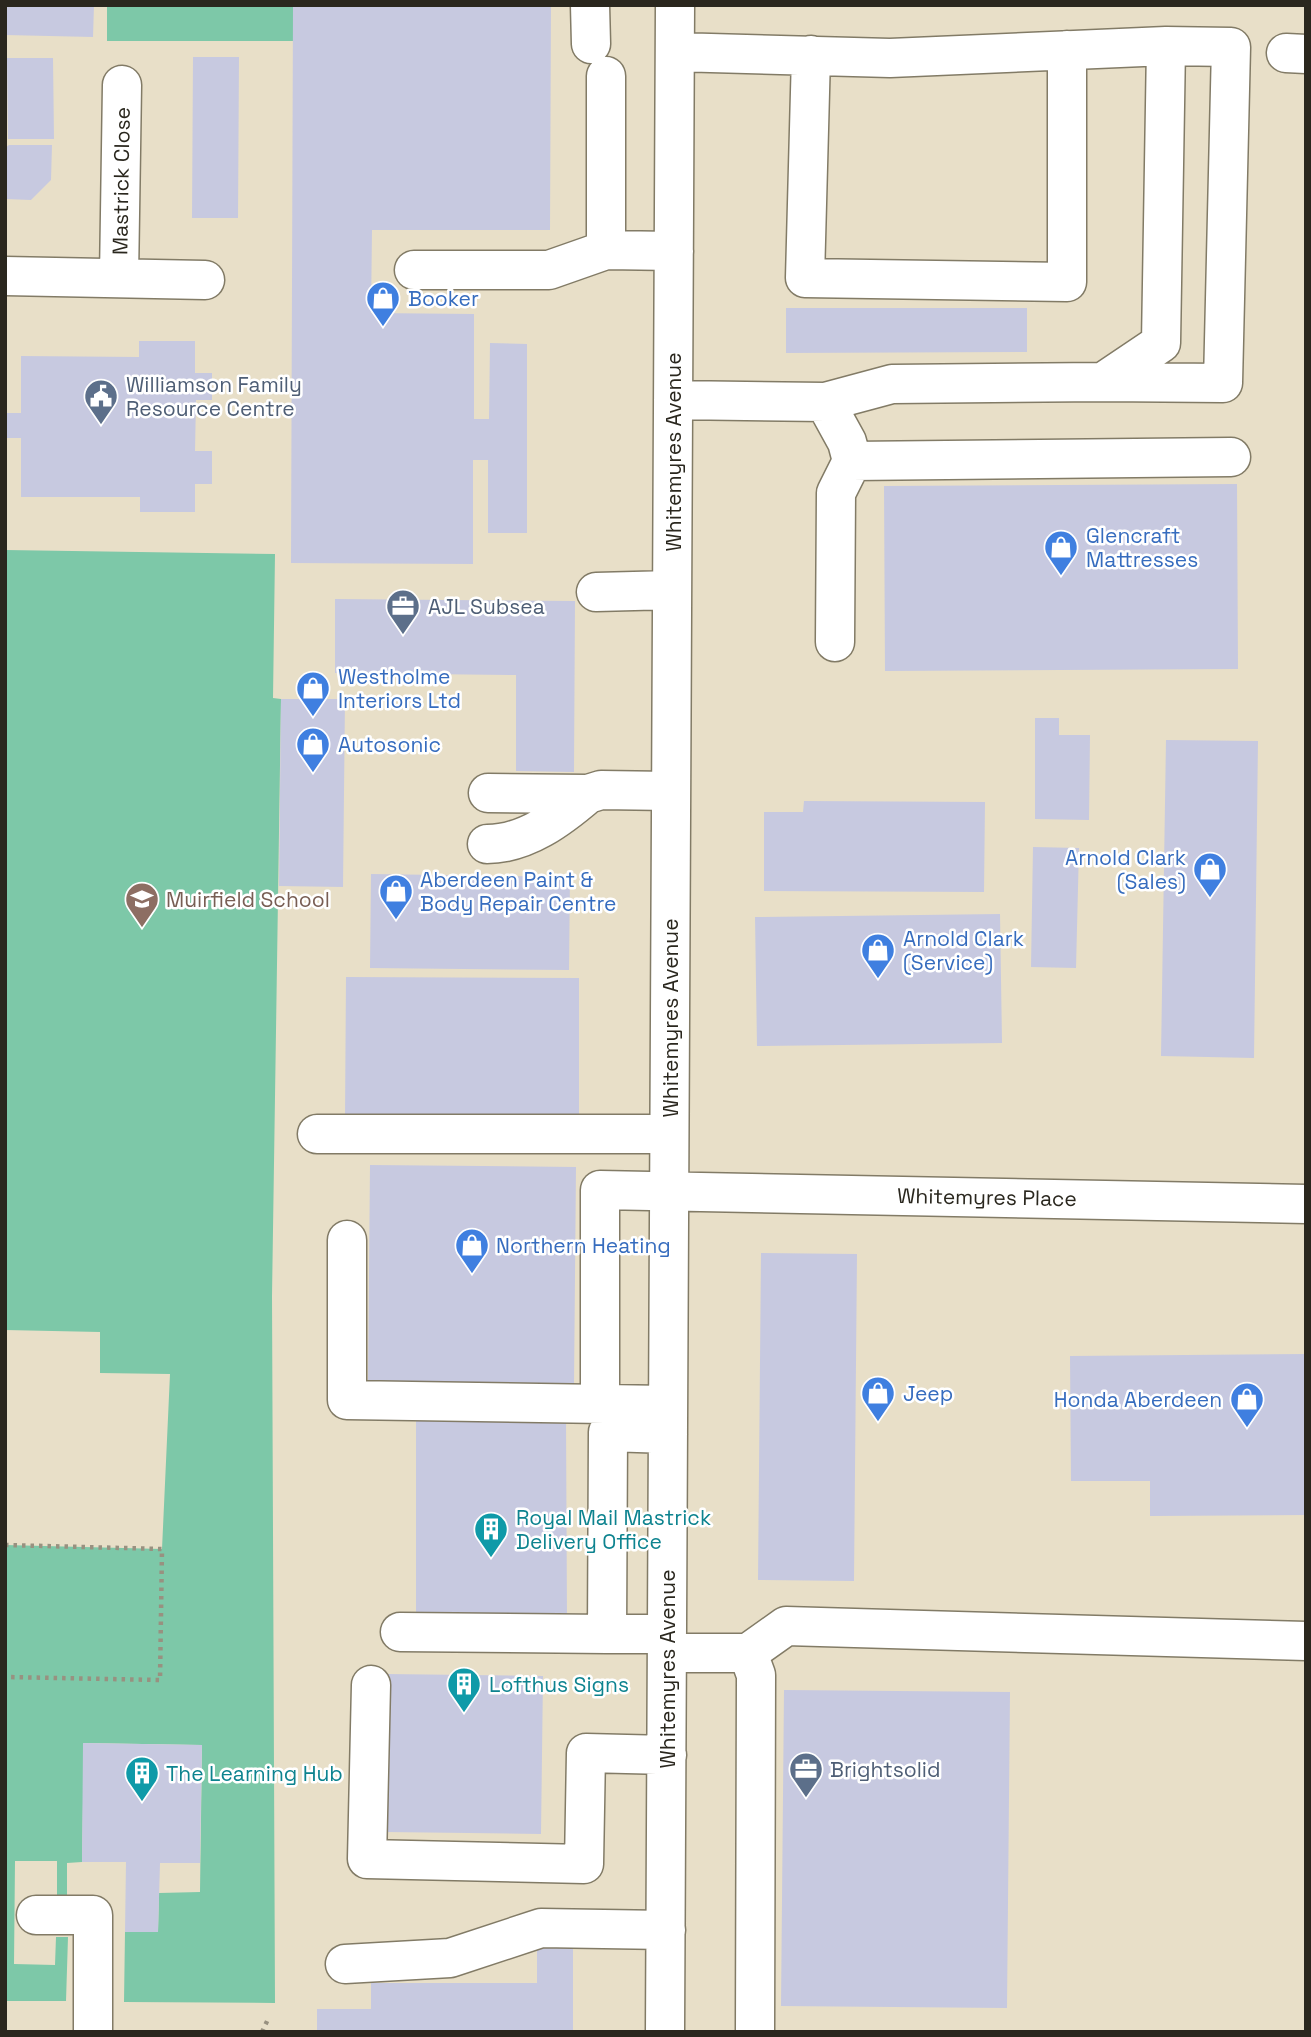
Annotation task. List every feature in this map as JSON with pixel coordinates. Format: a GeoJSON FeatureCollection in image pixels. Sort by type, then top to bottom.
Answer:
{"type":"FeatureCollection","features":[{"type":"Feature","properties":{"kind":"street"},"geometry":{"type":"LineString","coordinates":[[590,5],[598,60],[606,250]]}},
{"type":"Feature","properties":{"kind":"street","name":"Whitemyres Avenue"},"geometry":{"type":"LineString","coordinates":[[665,2032],[675,5]]}},
{"type":"Feature","properties":{"kind":"street"},"geometry":{"type":"LineString","coordinates":[[673,400],[825,402],[892,384],[1223,383],[1231,47],[1166,46],[902,57],[675,52]]}},
{"type":"Feature","properties":{"kind":"street"},"geometry":{"type":"LineString","coordinates":[[1102,382],[1161,343],[1166,46]]}},
{"type":"Feature","properties":{"kind":"street"},"geometry":{"type":"LineString","coordinates":[[810,55],[805,278],[1067,282],[1067,50]]}},
{"type":"Feature","properties":{"kind":"street","name":"Mastrick Close"},"geometry":{"type":"LineString","coordinates":[[119,278],[122,85]]}},
{"type":"Feature","properties":{"kind":"street"},"geometry":{"type":"LineString","coordinates":[[414,270],[549,270],[606,250],[674,251]]}},
{"type":"Feature","properties":{"kind":"street","name":"Mastrick Close"},"geometry":{"type":"LineString","coordinates":[[5,276],[205,280]]}},
{"type":"Feature","properties":{"kind":"street"},"geometry":{"type":"LineString","coordinates":[[825,402],[847,442],[852,461],[836,493],[835,642]]}},
{"type":"Feature","properties":{"kind":"street"},"geometry":{"type":"LineString","coordinates":[[852,461],[1231,457]]}},
{"type":"Feature","properties":{"kind":"street"},"geometry":{"type":"LineString","coordinates":[[596,592],[672,590]]}},
{"type":"Feature","properties":{"kind":"street"},"geometry":{"type":"LineString","coordinates":[[488,793],[670,791]]}},
{"type":"Feature","properties":{"kind":"street"},"geometry":{"type":"LineString","coordinates":[[488,844],[502,844],[555,822],[588,794]]}},
{"type":"Feature","properties":{"kind":"street"},"geometry":{"type":"LineString","coordinates":[[317,1134],[669,1134]]}},
{"type":"Feature","properties":{"kind":"street","name":"Whitemyres Place"},"geometry":{"type":"LineString","coordinates":[[600,1404],[600,1190],[1306,1204]]}},
{"type":"Feature","properties":{"kind":"street"},"geometry":{"type":"LineString","coordinates":[[347,1240],[347,1400],[600,1404],[668,1419]]}},
{"type":"Feature","properties":{"kind":"street"},"geometry":{"type":"LineString","coordinates":[[607,1634],[608,1432],[668,1419]]}},
{"type":"Feature","properties":{"kind":"street"},"geometry":{"type":"LineString","coordinates":[[400,1632],[607,1634],[748,1653],[786,1626],[1306,1641]]}},
{"type":"Feature","properties":{"kind":"street"},"geometry":{"type":"LineString","coordinates":[[748,1653],[756,1675],[755,2032]]}},
{"type":"Feature","properties":{"kind":"street"},"geometry":{"type":"LineString","coordinates":[[371,1685],[367,1859],[583,1864],[586,1753],[667,1755]]}},
{"type":"Feature","properties":{"kind":"street"},"geometry":{"type":"LineString","coordinates":[[36,1915],[93,1915],[93,2032]]}},
{"type":"Feature","properties":{"kind":"street"},"geometry":{"type":"LineString","coordinates":[[345,1964],[450,1958],[541,1928],[666,1930]]}},
{"type":"Feature","properties":{"kind":"path"},"geometry":{"type":"LineString","coordinates":[[5,1545],[162,1549],[160,1680],[5,1677]]}},
{"type":"Feature","properties":{"kind":"path"},"geometry":{"type":"LineString","coordinates":[[262,2032],[269,2017]]}},
{"type":"Feature","properties":{"kind":"green space"},"geometry":{"type":"Polygon","coordinates":[[[107,5],[293,5],[293,41],[107,41],[107,5]]]}},
{"type":"Feature","properties":{"kind":"green space","name":"Muirfield School"},"geometry":{"type":"Polygon","coordinates":[[[5,550],[275,554],[273,698],[281,699],[272,1296],[275,2003],[124,2002],[125,1932],[158,1932],[159,1893],[200,1892],[202,1745],[84,1743],[82,1862],[67,1863],[67,1897],[57,1896],[57,1861],[15,1861],[14,1964],[55,1965],[56,1937],[68,1937],[66,2001],[5,2001],[5,1545],[162,1549],[170,1374],[100,1373],[100,1332],[5,1330],[5,550]]]}},
{"type":"Feature","properties":{"kind":"building"},"geometry":{"type":"Polygon","coordinates":[[[5,5],[94,5],[93,37],[5,35],[5,5]]]}},
{"type":"Feature","properties":{"kind":"building","name":"Booker"},"geometry":{"type":"Polygon","coordinates":[[[293,5],[551,5],[550,230],[372,230],[371,313],[474,314],[474,419],[489,419],[490,343],[527,344],[527,533],[488,533],[488,460],[473,460],[473,564],[291,563],[293,5]]]}},
{"type":"Feature","properties":{"kind":"building"},"geometry":{"type":"Polygon","coordinates":[[[193,57],[239,57],[238,218],[192,218],[193,57]]]}},
{"type":"Feature","properties":{"kind":"building"},"geometry":{"type":"Polygon","coordinates":[[[7,58],[53,58],[54,139],[8,139],[7,58]]]}},
{"type":"Feature","properties":{"kind":"building"},"geometry":{"type":"Polygon","coordinates":[[[9,145],[52,145],[51,180],[31,200],[5,199],[5,148],[9,145]]]}},
{"type":"Feature","properties":{"kind":"building"},"geometry":{"type":"Polygon","coordinates":[[[786,308],[1027,308],[1027,352],[786,353],[786,308]]]}},
{"type":"Feature","properties":{"kind":"building","name":"Williamson Family Resource Centre"},"geometry":{"type":"Polygon","coordinates":[[[139,341],[195,341],[195,373],[212,373],[212,400],[196,400],[195,451],[212,451],[212,484],[195,484],[195,512],[140,512],[140,497],[21,497],[21,438],[6,438],[7,413],[21,413],[21,356],[139,357],[139,341]]]}},
{"type":"Feature","properties":{"kind":"building","name":"Glencraft Mattresses"},"geometry":{"type":"Polygon","coordinates":[[[1237,484],[1238,669],[885,671],[884,486],[1237,484]]]}},
{"type":"Feature","properties":{"kind":"building"},"geometry":{"type":"Polygon","coordinates":[[[335,599],[575,601],[574,772],[516,771],[516,675],[335,673],[335,599]]]}},
{"type":"Feature","properties":{"kind":"building"},"geometry":{"type":"Polygon","coordinates":[[[281,699],[345,699],[343,887],[279,886],[281,699]]]}},
{"type":"Feature","properties":{"kind":"building"},"geometry":{"type":"Polygon","coordinates":[[[1035,718],[1059,718],[1059,735],[1090,735],[1089,820],[1035,819],[1035,718]]]}},
{"type":"Feature","properties":{"kind":"building","name":"Arnold Clark (Sales)"},"geometry":{"type":"Polygon","coordinates":[[[1166,740],[1258,741],[1254,1058],[1161,1056],[1166,740]]]}},
{"type":"Feature","properties":{"kind":"building"},"geometry":{"type":"Polygon","coordinates":[[[804,801],[985,802],[984,892],[764,891],[764,812],[803,812],[804,801]]]}},
{"type":"Feature","properties":{"kind":"building"},"geometry":{"type":"Polygon","coordinates":[[[1033,847],[1079,848],[1076,968],[1031,967],[1033,847]]]}},
{"type":"Feature","properties":{"kind":"building"},"geometry":{"type":"Polygon","coordinates":[[[371,874],[570,877],[569,970],[370,968],[371,874]]]}},
{"type":"Feature","properties":{"kind":"building","name":"Arnold Clark (Service)"},"geometry":{"type":"Polygon","coordinates":[[[1000,914],[1002,1043],[757,1046],[755,917],[1000,914]]]}},
{"type":"Feature","properties":{"kind":"building"},"geometry":{"type":"Polygon","coordinates":[[[346,977],[579,978],[579,1120],[345,1119],[346,977]]]}},
{"type":"Feature","properties":{"kind":"building","name":"Northern Heating"},"geometry":{"type":"Polygon","coordinates":[[[370,1165],[576,1167],[574,1385],[368,1383],[370,1165]]]}},
{"type":"Feature","properties":{"kind":"building"},"geometry":{"type":"Polygon","coordinates":[[[761,1253],[857,1254],[854,1581],[758,1580],[761,1253]]]}},
{"type":"Feature","properties":{"kind":"building"},"geometry":{"type":"Polygon","coordinates":[[[1306,1354],[1306,1515],[1150,1516],[1150,1481],[1071,1481],[1070,1356],[1306,1354]]]}},
{"type":"Feature","properties":{"kind":"building","name":"Royal Mail Mastrick Delivery Office"},"geometry":{"type":"Polygon","coordinates":[[[566,1418],[567,1619],[416,1620],[416,1419],[566,1418]]]}},
{"type":"Feature","properties":{"kind":"building"},"geometry":{"type":"Polygon","coordinates":[[[386,1674],[543,1676],[541,1834],[384,1832],[386,1674]]]}},
{"type":"Feature","properties":{"kind":"building"},"geometry":{"type":"Polygon","coordinates":[[[784,1690],[1010,1692],[1007,2008],[781,2006],[784,1690]]]}},
{"type":"Feature","properties":{"kind":"building","name":"The Learning Hub"},"geometry":{"type":"Polygon","coordinates":[[[83,1743],[202,1745],[200,1863],[160,1863],[158,1932],[125,1932],[126,1862],[82,1862],[83,1743]]]}},
{"type":"Feature","properties":{"kind":"building"},"geometry":{"type":"Polygon","coordinates":[[[537,1941],[573,1941],[573,2032],[317,2032],[317,2009],[371,2009],[371,1983],[537,1983],[537,1941]]]}},
{"type":"Feature","properties":{"kind":"place","name":"Booker"},"geometry":{"type":"Point","coordinates":[383,328]}},
{"type":"Feature","properties":{"kind":"place","name":"Williamson Family Resource Centre"},"geometry":{"type":"Point","coordinates":[101,426]}},
{"type":"Feature","properties":{"kind":"place","name":"Glencraft Mattresses"},"geometry":{"type":"Point","coordinates":[1061,577]}},
{"type":"Feature","properties":{"kind":"place","name":"AJL Subsea"},"geometry":{"type":"Point","coordinates":[403,636]}},
{"type":"Feature","properties":{"kind":"place","name":"Westholme Interiors Ltd"},"geometry":{"type":"Point","coordinates":[313,718]}},
{"type":"Feature","properties":{"kind":"place","name":"Autosonic"},"geometry":{"type":"Point","coordinates":[313,774]}},
{"type":"Feature","properties":{"kind":"place","name":"Arnold Clark (Sales)"},"geometry":{"type":"Point","coordinates":[1210,899]}},
{"type":"Feature","properties":{"kind":"place","name":"Aberdeen Paint & Body Repair Centre"},"geometry":{"type":"Point","coordinates":[396,921]}},
{"type":"Feature","properties":{"kind":"place","name":"Muirfield School"},"geometry":{"type":"Point","coordinates":[142,929]}},
{"type":"Feature","properties":{"kind":"place","name":"Arnold Clark (Service)"},"geometry":{"type":"Point","coordinates":[878,980]}},
{"type":"Feature","properties":{"kind":"place","name":"Northern Heating"},"geometry":{"type":"Point","coordinates":[472,1275]}},
{"type":"Feature","properties":{"kind":"place","name":"Jeep"},"geometry":{"type":"Point","coordinates":[878,1423]}},
{"type":"Feature","properties":{"kind":"place","name":"Honda Aberdeen"},"geometry":{"type":"Point","coordinates":[1247,1429]}},
{"type":"Feature","properties":{"kind":"place","name":"Royal Mail Mastrick Delivery Office"},"geometry":{"type":"Point","coordinates":[491,1559]}},
{"type":"Feature","properties":{"kind":"place","name":"Lofthus Signs"},"geometry":{"type":"Point","coordinates":[464,1714]}},
{"type":"Feature","properties":{"kind":"place","name":"Brightsolid"},"geometry":{"type":"Point","coordinates":[806,1799]}},
{"type":"Feature","properties":{"kind":"place","name":"The Learning Hub"},"geometry":{"type":"Point","coordinates":[142,1803]}}]}
